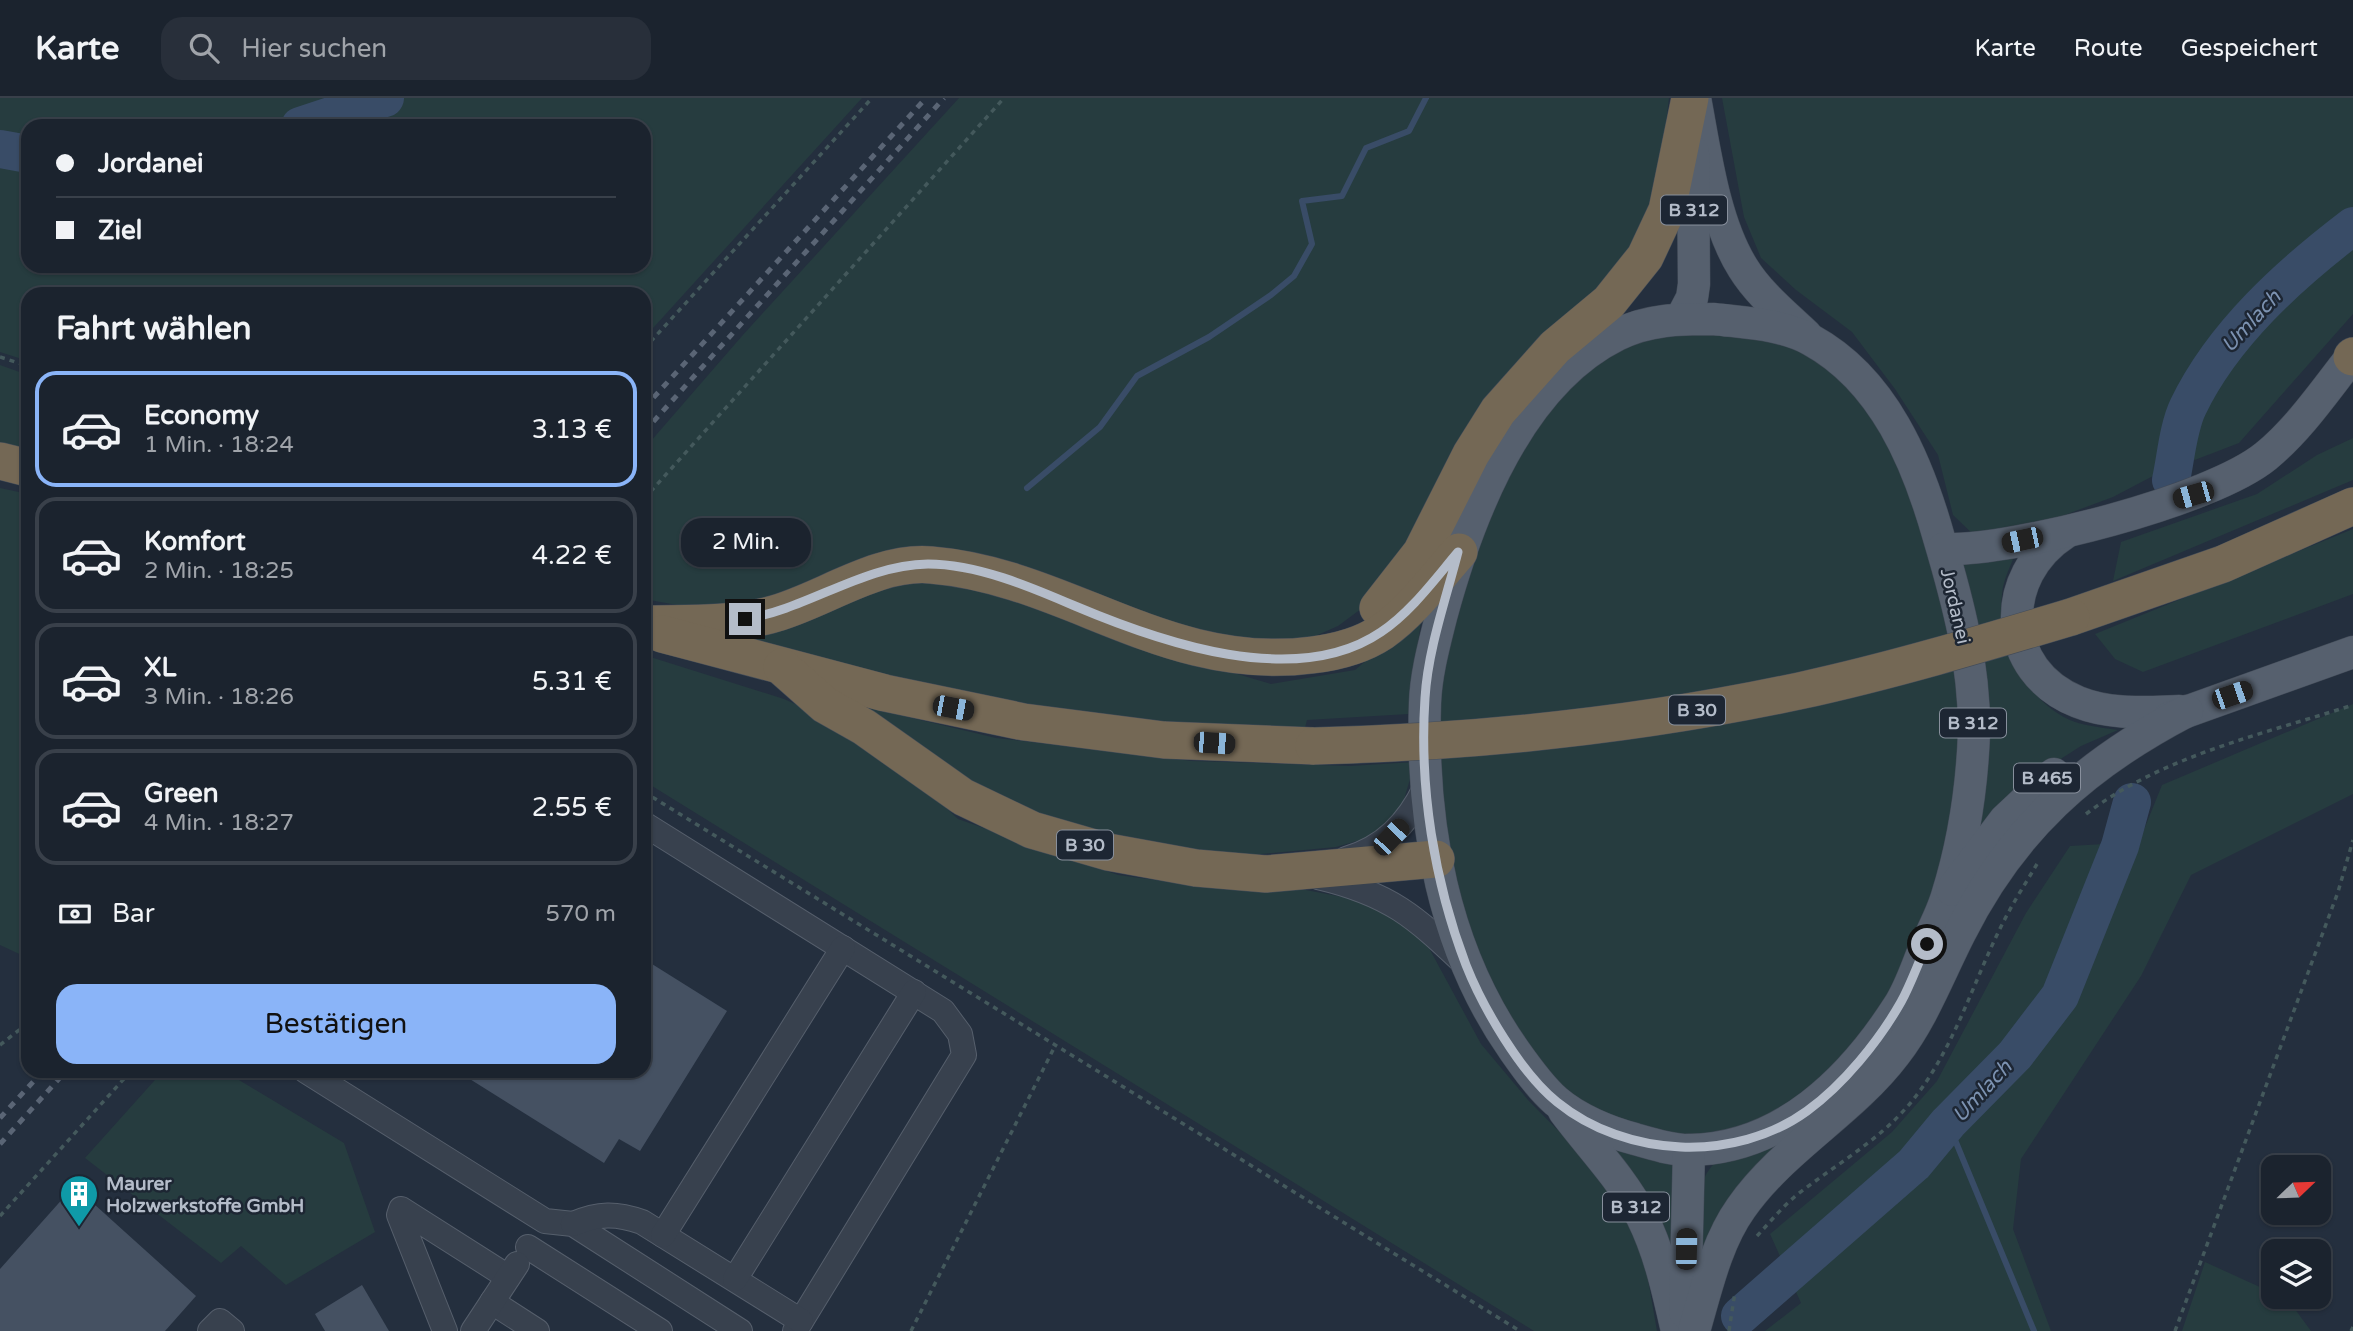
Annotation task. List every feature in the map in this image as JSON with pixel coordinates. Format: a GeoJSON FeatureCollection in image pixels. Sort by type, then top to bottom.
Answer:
{"type":"FeatureCollection","features":[{"type":"Feature","properties":{"kind":"highway","name":"B 30"},"geometry":{"type":"LineString","coordinates":[[1304,656],[1339,637],[1376,609],[1391,593],[1421,553],[1471,454],[1498,411],[1555,347],[1609,302],[1645,257],[1667,210],[1692,98]]}},
{"type":"Feature","properties":{"kind":"highway"},"geometry":{"type":"LineString","coordinates":[[0,461],[21,466]]}},
{"type":"Feature","properties":{"kind":"highway","name":"B 30"},"geometry":{"type":"LineString","coordinates":[[651,628],[669,638],[782,667],[1024,722],[1164,740],[1314,746],[1510,734],[1700,709],[1802,690],[1917,663],[2071,617],[2223,564],[2353,506]]}},
{"type":"Feature","properties":{"kind":"highway","name":"B 30"},"geometry":{"type":"LineString","coordinates":[[651,624],[720,623],[771,615],[878,573],[928,564],[973,571],[1037,590],[1108,620],[1204,650],[1269,659],[1304,656],[1336,652],[1382,632],[1413,604],[1458,552]]}},
{"type":"Feature","properties":{"kind":"highway","name":"B 30"},"geometry":{"type":"LineString","coordinates":[[782,667],[825,705],[864,727],[963,797],[1032,830],[1108,852],[1196,868],[1301,873],[1436,859]]}},
{"type":"Feature","properties":{"kind":"main road","name":"B 312"},"geometry":{"type":"LineString","coordinates":[[1681,319],[1692,298],[1694,284],[1692,98]]}},
{"type":"Feature","properties":{"kind":"main road","name":"B 312"},"geometry":{"type":"LineString","coordinates":[[1692,98],[1726,232],[1742,267],[1762,294],[1812,340]]}},
{"type":"Feature","properties":{"kind":"main road","name":"Jordanei"},"geometry":{"type":"LineString","coordinates":[[1714,319],[1769,326],[1812,340],[1845,366],[1880,402],[1907,448],[1925,487],[1962,623],[1971,677],[1974,732],[1969,797],[1947,897],[1901,1002],[1865,1053],[1808,1111],[1779,1128],[1739,1142],[1689,1150],[1619,1135],[1557,1102],[1503,1034],[1467,966],[1450,917],[1436,859],[1425,788],[1425,697],[1434,643],[1458,552],[1492,477],[1524,422],[1572,366],[1621,332],[1659,321],[1714,319]]}},
{"type":"Feature","properties":{"kind":"main road"},"geometry":{"type":"LineString","coordinates":[[1943,549],[1973,550],[2071,529],[2193,495],[2228,480],[2266,456],[2353,356]]}},
{"type":"Feature","properties":{"kind":"main road"},"geometry":{"type":"LineString","coordinates":[[2071,529],[2047,544],[2030,566],[2019,591],[2016,618],[2021,646],[2034,670],[2054,690],[2078,702],[2138,713],[2187,711]]}},
{"type":"Feature","properties":{"kind":"main road","name":"B 465"},"geometry":{"type":"LineString","coordinates":[[1947,897],[2005,820],[2046,779],[2088,753],[2187,711],[2353,653]]}},
{"type":"Feature","properties":{"kind":"main road"},"geometry":{"type":"LineString","coordinates":[[1694,1331],[1713,1267],[1741,1208],[1781,1164],[1866,1090],[1897,1052],[1926,1005],[1986,884],[2018,841],[2054,801],[2095,766],[2139,736],[2187,711]]}},
{"type":"Feature","properties":{"kind":"main road","name":"B 312"},"geometry":{"type":"LineString","coordinates":[[1557,1102],[1616,1177],[1642,1216],[1659,1257],[1677,1331]]}},
{"type":"Feature","properties":{"kind":"main road","name":"B 312"},"geometry":{"type":"LineString","coordinates":[[1685,1331],[1689,1150]]}},
{"type":"Feature","properties":{"kind":"lane"},"geometry":{"type":"LineString","coordinates":[[1301,873],[1358,856],[1391,837],[1412,815],[1425,788]]}},
{"type":"Feature","properties":{"kind":"lane"},"geometry":{"type":"LineString","coordinates":[[573,1224],[595,1215],[619,1214],[642,1222],[735,1279],[798,1326],[964,1055],[960,1034],[943,1011],[651,828]]}},
{"type":"Feature","properties":{"kind":"lane"},"geometry":{"type":"LineString","coordinates":[[1301,873],[1339,882],[1384,898],[1415,917],[1467,966]]}},
{"type":"Feature","properties":{"kind":"lane"},"geometry":{"type":"LineString","coordinates":[[663,1235],[842,948]]}},
{"type":"Feature","properties":{"kind":"lane"},"geometry":{"type":"LineString","coordinates":[[735,1279],[914,992]]}},
{"type":"Feature","properties":{"kind":"lane"},"geometry":{"type":"LineString","coordinates":[[317,1078],[545,1221],[573,1224],[740,1331]]}},
{"type":"Feature","properties":{"kind":"lane"},"geometry":{"type":"LineString","coordinates":[[445,1331],[399,1215],[401,1209],[508,1277]]}},
{"type":"Feature","properties":{"kind":"lane"},"geometry":{"type":"LineString","coordinates":[[473,1331],[545,1221]]}},
{"type":"Feature","properties":{"kind":"lane"},"geometry":{"type":"LineString","coordinates":[[528,1247],[660,1331]]}},
{"type":"Feature","properties":{"kind":"lane"},"geometry":{"type":"LineString","coordinates":[[492,1302],[537,1331]]}},
{"type":"Feature","properties":{"kind":"lane"},"geometry":{"type":"LineString","coordinates":[[210,1331],[220,1321],[232,1331]]}},
{"type":"Feature","properties":{"kind":"path"},"geometry":{"type":"LineString","coordinates":[[651,341],[872,98]]}},
{"type":"Feature","properties":{"kind":"path"},"geometry":{"type":"LineString","coordinates":[[651,491],[1004,98]]}},
{"type":"Feature","properties":{"kind":"path"},"geometry":{"type":"LineString","coordinates":[[0,357],[21,364]]}},
{"type":"Feature","properties":{"kind":"path"},"geometry":{"type":"LineString","coordinates":[[2078,820],[2107,798],[2151,775],[2226,746],[2353,705]]}},
{"type":"Feature","properties":{"kind":"path"},"geometry":{"type":"LineString","coordinates":[[651,796],[1520,1331]]}},
{"type":"Feature","properties":{"kind":"path"},"geometry":{"type":"LineString","coordinates":[[2175,1331],[2338,892],[2353,840]]}},
{"type":"Feature","properties":{"kind":"path"},"geometry":{"type":"LineString","coordinates":[[1751,1247],[1757,1236],[1796,1195],[1859,1151],[1890,1125],[1916,1097],[1939,1062],[1966,1011],[2006,916],[2039,862]]}},
{"type":"Feature","properties":{"kind":"path"},"geometry":{"type":"LineString","coordinates":[[0,1045],[21,1028]]}},
{"type":"Feature","properties":{"kind":"path"},"geometry":{"type":"LineString","coordinates":[[911,1331],[1055,1046]]}},
{"type":"Feature","properties":{"kind":"path"},"geometry":{"type":"LineString","coordinates":[[0,1216],[125,1078]]}},
{"type":"Feature","properties":{"kind":"path"},"geometry":{"type":"LineString","coordinates":[[1729,1331],[1737,1283]]}},
{"type":"Feature","properties":{"kind":"green space"},"geometry":{"type":"Polygon","coordinates":[[[0,98],[862,98],[651,330],[651,287],[21,287],[21,359],[0,352],[0,98]]]}},
{"type":"Feature","properties":{"kind":"green space"},"geometry":{"type":"Polygon","coordinates":[[[959,98],[1669,98],[1658,190],[1643,242],[1369,603],[1338,626],[1304,641],[1242,647],[1014,566],[699,609],[651,600],[651,441],[742,336],[959,98]]]}},
{"type":"Feature","properties":{"kind":"green space"},"geometry":{"type":"Polygon","coordinates":[[[1722,98],[2353,98],[2353,314],[2239,443],[2153,476],[2113,497],[2019,532],[1977,538],[1953,515],[1938,455],[1895,389],[1852,332],[1796,290],[1761,258],[1744,217],[1722,98]]]}},
{"type":"Feature","properties":{"kind":"green space"},"geometry":{"type":"Polygon","coordinates":[[[1691,326],[1790,341],[1836,373],[1889,437],[1955,624],[1963,752],[1938,886],[1895,988],[1863,1038],[1788,1111],[1698,1139],[1611,1121],[1569,1093],[1537,1063],[1470,950],[1434,789],[1442,645],[1497,487],[1561,395],[1612,351],[1691,326]]]}},
{"type":"Feature","properties":{"kind":"green space"},"geometry":{"type":"Polygon","coordinates":[[[0,365],[21,372],[21,450],[0,446],[0,365]]]}},
{"type":"Feature","properties":{"kind":"green space"},"geometry":{"type":"Polygon","coordinates":[[[2353,438],[2353,480],[2113,581],[2121,542],[2257,494],[2317,455],[2353,438]]]}},
{"type":"Feature","properties":{"kind":"green space"},"geometry":{"type":"Polygon","coordinates":[[[0,488],[21,492],[21,955],[0,945],[0,488]]]}},
{"type":"Feature","properties":{"kind":"green space"},"geometry":{"type":"Polygon","coordinates":[[[2353,529],[2353,594],[2143,672],[2115,659],[2095,634],[2353,529]]]}},
{"type":"Feature","properties":{"kind":"green space"},"geometry":{"type":"Polygon","coordinates":[[[2014,557],[2004,583],[2002,607],[2009,647],[2017,667],[2028,685],[2057,713],[2075,722],[2118,730],[2081,746],[2045,769],[1980,835],[1974,830],[1973,604],[1963,562],[1985,563],[2014,557]]]}},
{"type":"Feature","properties":{"kind":"green space"},"geometry":{"type":"Polygon","coordinates":[[[908,578],[979,582],[1133,643],[1271,684],[1355,670],[1422,613],[1409,714],[1307,720],[1305,728],[1229,727],[1115,719],[971,698],[752,644],[755,633],[908,578]]]}},
{"type":"Feature","properties":{"kind":"green space"},"geometry":{"type":"Polygon","coordinates":[[[651,657],[784,699],[837,723],[900,765],[958,819],[1118,875],[1231,890],[1306,890],[1353,899],[1390,914],[1429,948],[1481,1044],[1528,1100],[1603,1176],[1642,1245],[1657,1331],[1534,1331],[651,785],[651,657]]]}},
{"type":"Feature","properties":{"kind":"green space"},"geometry":{"type":"Polygon","coordinates":[[[2353,704],[2353,794],[2191,875],[2141,976],[2021,1159],[2013,1229],[2051,1331],[1765,1331],[1801,1303],[1770,1234],[1892,1132],[1937,1081],[2026,913],[2070,846],[2139,842],[2162,785],[2353,704]]]}},
{"type":"Feature","properties":{"kind":"green space"},"geometry":{"type":"Polygon","coordinates":[[[862,706],[996,738],[1192,761],[1350,766],[1415,762],[1403,803],[1378,835],[1336,847],[1250,855],[1188,852],[1093,838],[1009,810],[862,706]]]}},
{"type":"Feature","properties":{"kind":"green space"},"geometry":{"type":"Polygon","coordinates":[[[157,1078],[236,1078],[344,1143],[375,1232],[286,1285],[241,1246],[221,1263],[85,1158],[157,1078]]]}},
{"type":"Feature","properties":{"kind":"green space"},"geometry":{"type":"Polygon","coordinates":[[[1597,1131],[1681,1155],[1682,1285],[1597,1131]]]}},
{"type":"Feature","properties":{"kind":"green space"},"geometry":{"type":"Polygon","coordinates":[[[1773,1141],[1780,1143],[1703,1268],[1698,1219],[1701,1187],[1707,1173],[1716,1161],[1731,1152],[1773,1141]]]}},
{"type":"Feature","properties":{"kind":"green space"},"geometry":{"type":"Polygon","coordinates":[[[2205,1262],[2261,1288],[2261,1309],[2295,1309],[2311,1331],[2182,1331],[2205,1262]]]}},
{"type":"Feature","properties":{"kind":"building"},"geometry":{"type":"Polygon","coordinates":[[[651,963],[727,1011],[640,1151],[619,1139],[604,1163],[468,1078],[651,1078],[651,963]]]}},
{"type":"Feature","properties":{"kind":"building","name":"Maurer Holzwerkstoffe GmbH"},"geometry":{"type":"Polygon","coordinates":[[[74,1186],[196,1296],[165,1331],[0,1331],[0,1269],[74,1186]]]}},
{"type":"Feature","properties":{"kind":"building"},"geometry":{"type":"Polygon","coordinates":[[[362,1285],[389,1331],[325,1331],[315,1314],[362,1285]]]}},
{"type":"Feature","properties":{"kind":"waterway"},"geometry":{"type":"LineString","coordinates":[[321,119],[385,98]]}},
{"type":"Feature","properties":{"kind":"waterway"},"geometry":{"type":"LineString","coordinates":[[1027,488],[1100,427],[1137,376],[1209,337],[1294,276],[1312,244],[1302,201],[1342,196],[1366,148],[1409,131],[1426,98]]}},
{"type":"Feature","properties":{"kind":"waterway"},"geometry":{"type":"LineString","coordinates":[[0,149],[21,153]]}},
{"type":"Feature","properties":{"kind":"waterway","name":"Umlach"},"geometry":{"type":"LineString","coordinates":[[2171,480],[2188,407],[2220,355],[2239,330],[2282,285],[2353,226]]}},
{"type":"Feature","properties":{"kind":"waterway","name":"Umlach"},"geometry":{"type":"LineString","coordinates":[[1740,1316],[1914,1164],[1948,1123],[2015,1055],[2060,996],[2120,846],[2132,802]]}},
{"type":"Feature","properties":{"kind":"waterway"},"geometry":{"type":"LineString","coordinates":[[1948,1123],[2034,1331]]}},
{"type":"Feature","properties":{"kind":"railway"},"geometry":{"type":"LineString","coordinates":[[651,400],[926,98]]}},
{"type":"Feature","properties":{"kind":"railway"},"geometry":{"type":"LineString","coordinates":[[651,424],[944,98]]}},
{"type":"Feature","properties":{"kind":"railway"},"geometry":{"type":"LineString","coordinates":[[0,1118],[37,1078]]}},
{"type":"Feature","properties":{"kind":"railway"},"geometry":{"type":"LineString","coordinates":[[0,1144],[60,1078]]}},
{"type":"Feature","properties":{"kind":"place","name":"Maurer Holzwerkstoffe GmbH"},"geometry":{"type":"Point","coordinates":[79,1228]}},
{"type":"Feature","properties":{"kind":"route"},"geometry":{"type":"LineString","coordinates":[[745,619],[771,615],[878,573],[928,564],[973,571],[1037,590],[1108,620],[1164,640],[1204,650],[1230,656],[1269,659],[1304,656],[1336,652],[1382,632],[1413,604],[1458,552],[1434,643],[1425,697],[1425,788],[1436,859],[1450,917],[1477,987],[1503,1034],[1533,1075],[1557,1102],[1588,1121],[1619,1135],[1689,1150],[1739,1142],[1779,1128],[1808,1111],[1865,1053],[1901,1002],[1927,944]]}}]}
